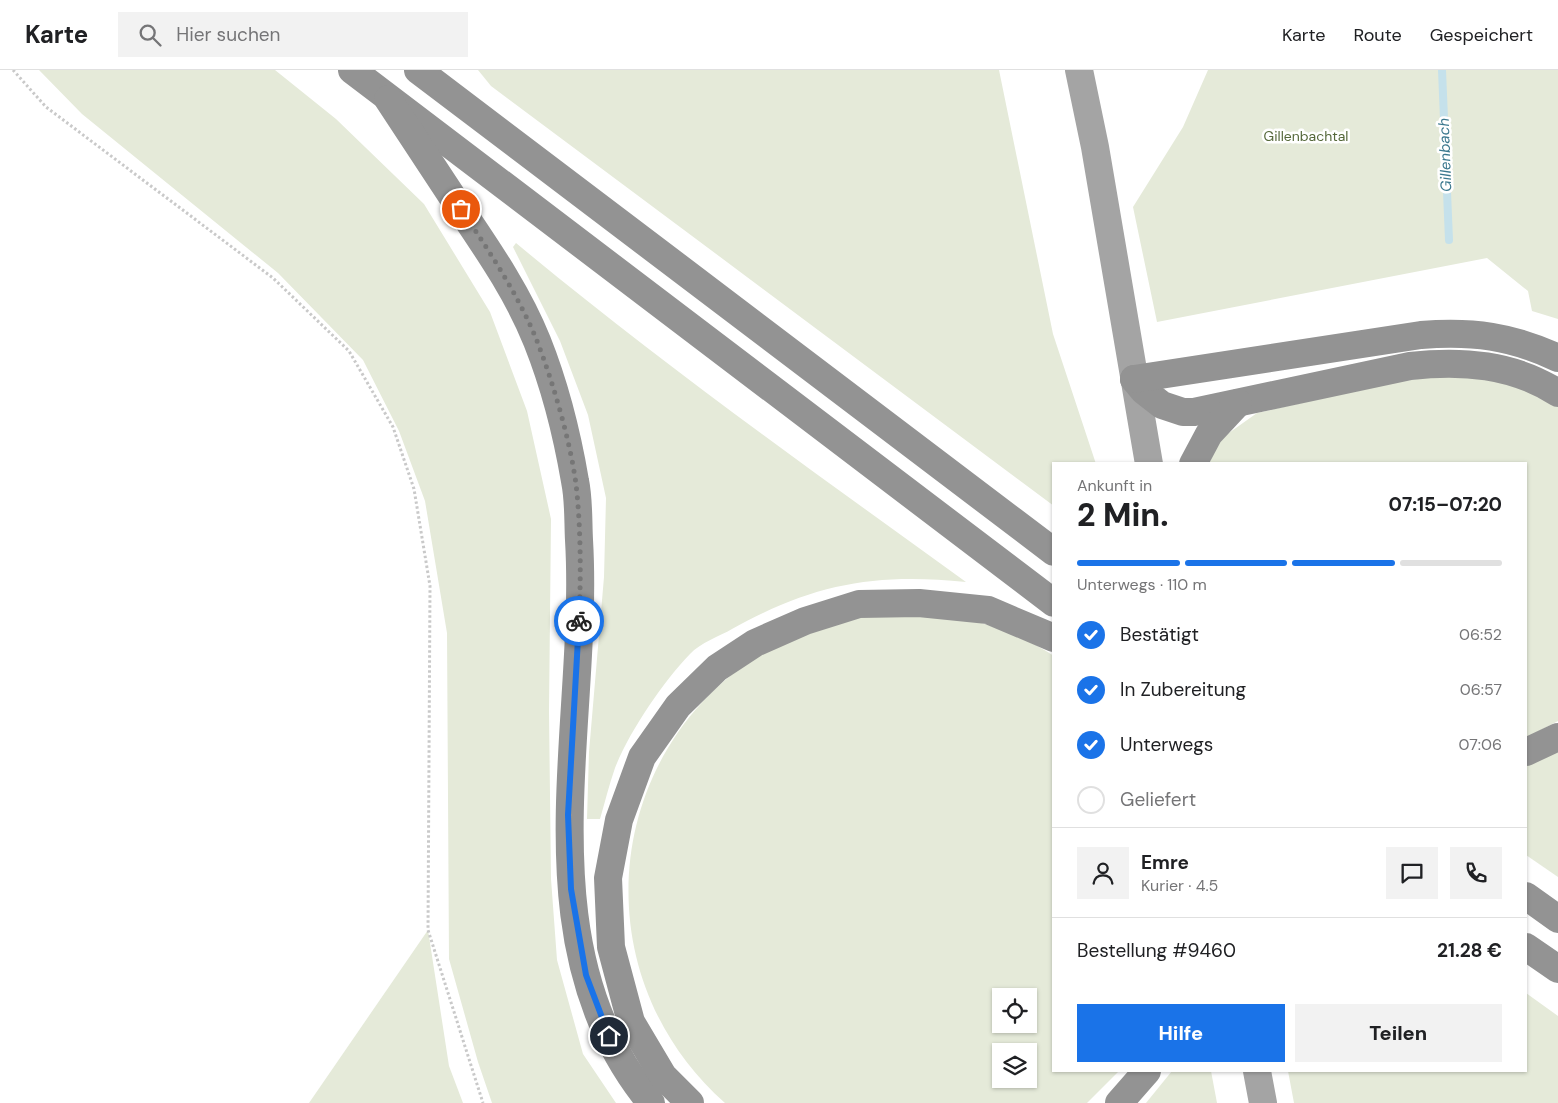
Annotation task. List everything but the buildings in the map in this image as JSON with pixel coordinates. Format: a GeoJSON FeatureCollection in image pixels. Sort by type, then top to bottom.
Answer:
{"type":"FeatureCollection","features":[{"type":"Feature","properties":{"kind":"highway"},"geometry":{"type":"LineString","coordinates":[[352,70],[1052,601]]}},
{"type":"Feature","properties":{"kind":"highway"},"geometry":{"type":"LineString","coordinates":[[418,70],[1052,550]]}},
{"type":"Feature","properties":{"kind":"highway"},"geometry":{"type":"LineString","coordinates":[[449,70],[520,147]]}},
{"type":"Feature","properties":{"kind":"highway"},"geometry":{"type":"LineString","coordinates":[[388,99],[503,272],[537,341],[560,413],[576,484],[581,575],[568,815],[571,889],[586,975],[609,1036],[638,1087],[651,1103]]}},
{"type":"Feature","properties":{"kind":"highway"},"geometry":{"type":"LineString","coordinates":[[1134,380],[1421,335],[1446,333],[1498,337],[1527,344],[1558,358]]}},
{"type":"Feature","properties":{"kind":"highway"},"geometry":{"type":"LineString","coordinates":[[1134,380],[1148,395],[1171,409],[1194,412],[1410,366],[1435,363],[1491,366],[1533,379],[1558,393]]}},
{"type":"Feature","properties":{"kind":"highway"},"geometry":{"type":"LineString","coordinates":[[1193,462],[1209,434],[1238,403]]}},
{"type":"Feature","properties":{"kind":"highway"},"geometry":{"type":"LineString","coordinates":[[690,1103],[663,1076],[631,1022],[611,947],[608,878],[619,820],[642,757],[678,706],[717,668],[755,643],[805,621],[859,604],[919,603],[988,610],[1052,637]]}},
{"type":"Feature","properties":{"kind":"highway"},"geometry":{"type":"LineString","coordinates":[[1527,752],[1558,737]]}},
{"type":"Feature","properties":{"kind":"highway"},"geometry":{"type":"LineString","coordinates":[[1527,897],[1558,920]]}},
{"type":"Feature","properties":{"kind":"highway"},"geometry":{"type":"LineString","coordinates":[[1527,947],[1558,969]]}},
{"type":"Feature","properties":{"kind":"highway"},"geometry":{"type":"LineString","coordinates":[[1119,1103],[1146,1072]]}},
{"type":"Feature","properties":{"kind":"main road"},"geometry":{"type":"LineString","coordinates":[[1079,70],[1095,147],[1149,462]]}},
{"type":"Feature","properties":{"kind":"main road"},"geometry":{"type":"LineString","coordinates":[[1258,1072],[1263,1103]]}},
{"type":"Feature","properties":{"kind":"path"},"geometry":{"type":"LineString","coordinates":[[13,70],[46,107],[274,278],[349,351],[393,427],[414,489],[430,586],[428,930],[483,1103]]}},
{"type":"Feature","properties":{"kind":"green space"},"geometry":{"type":"Polygon","coordinates":[[[39,70],[275,70],[336,119],[424,204],[490,312],[527,411],[551,519],[549,711],[551,879],[557,960],[583,1054],[616,1103],[492,1103],[478,1062],[449,959],[447,633],[425,501],[399,431],[363,360],[278,273],[82,114],[39,70]]]}},
{"type":"Feature","properties":{"kind":"green space"},"geometry":{"type":"Polygon","coordinates":[[[478,70],[999,70],[1053,334],[1095,462],[1052,462],[1052,505],[491,86],[478,70]]]}},
{"type":"Feature","properties":{"kind":"green space","name":"Gillenbachtal"},"geometry":{"type":"Polygon","coordinates":[[[1208,70],[1558,70],[1558,319],[1532,311],[1528,291],[1487,258],[1157,322],[1133,207],[1183,127],[1208,70]]]}},
{"type":"Feature","properties":{"kind":"green space"},"geometry":{"type":"Polygon","coordinates":[[[516,243],[570,288],[682,374],[966,582],[902,579],[845,585],[790,601],[699,646],[680,665],[638,723],[615,768],[600,819],[587,819],[589,752],[604,577],[606,498],[588,415],[560,341],[513,247],[516,243]]]}},
{"type":"Feature","properties":{"kind":"green space"},"geometry":{"type":"Polygon","coordinates":[[[1442,375],[1499,380],[1548,400],[1558,407],[1558,721],[1527,737],[1527,462],[1210,462],[1219,440],[1257,413],[1386,384],[1442,375]]]}},
{"type":"Feature","properties":{"kind":"green space"},"geometry":{"type":"Polygon","coordinates":[[[885,614],[954,617],[993,627],[1019,637],[1052,655],[1052,1072],[1118,1072],[1087,1103],[725,1103],[677,1049],[646,988],[630,923],[631,857],[646,793],[677,733],[723,682],[783,641],[819,627],[846,620],[885,614]]]}},
{"type":"Feature","properties":{"kind":"green space"},"geometry":{"type":"Polygon","coordinates":[[[1558,750],[1558,877],[1527,856],[1527,765],[1558,750]]]}},
{"type":"Feature","properties":{"kind":"green space"},"geometry":{"type":"Polygon","coordinates":[[[428,930],[449,1066],[463,1103],[309,1103],[428,930]]]}},
{"type":"Feature","properties":{"kind":"green space"},"geometry":{"type":"Polygon","coordinates":[[[1527,994],[1558,1016],[1558,1103],[1294,1103],[1288,1072],[1527,1072],[1527,994]]]}},
{"type":"Feature","properties":{"kind":"green space"},"geometry":{"type":"Polygon","coordinates":[[[1171,1072],[1211,1072],[1217,1103],[1146,1103],[1171,1072]]]}},
{"type":"Feature","properties":{"kind":"waterway","name":"Gillenbach"},"geometry":{"type":"LineString","coordinates":[[1442,70],[1449,240]]}},
{"type":"Feature","properties":{"kind":"way so far"},"geometry":{"type":"LineString","coordinates":[[461,209],[503,272],[537,341],[560,413],[576,484],[581,575],[579,621]]}},
{"type":"Feature","properties":{"kind":"route"},"geometry":{"type":"LineString","coordinates":[[579,621],[568,815],[571,889],[586,975],[609,1036]]}}]}
